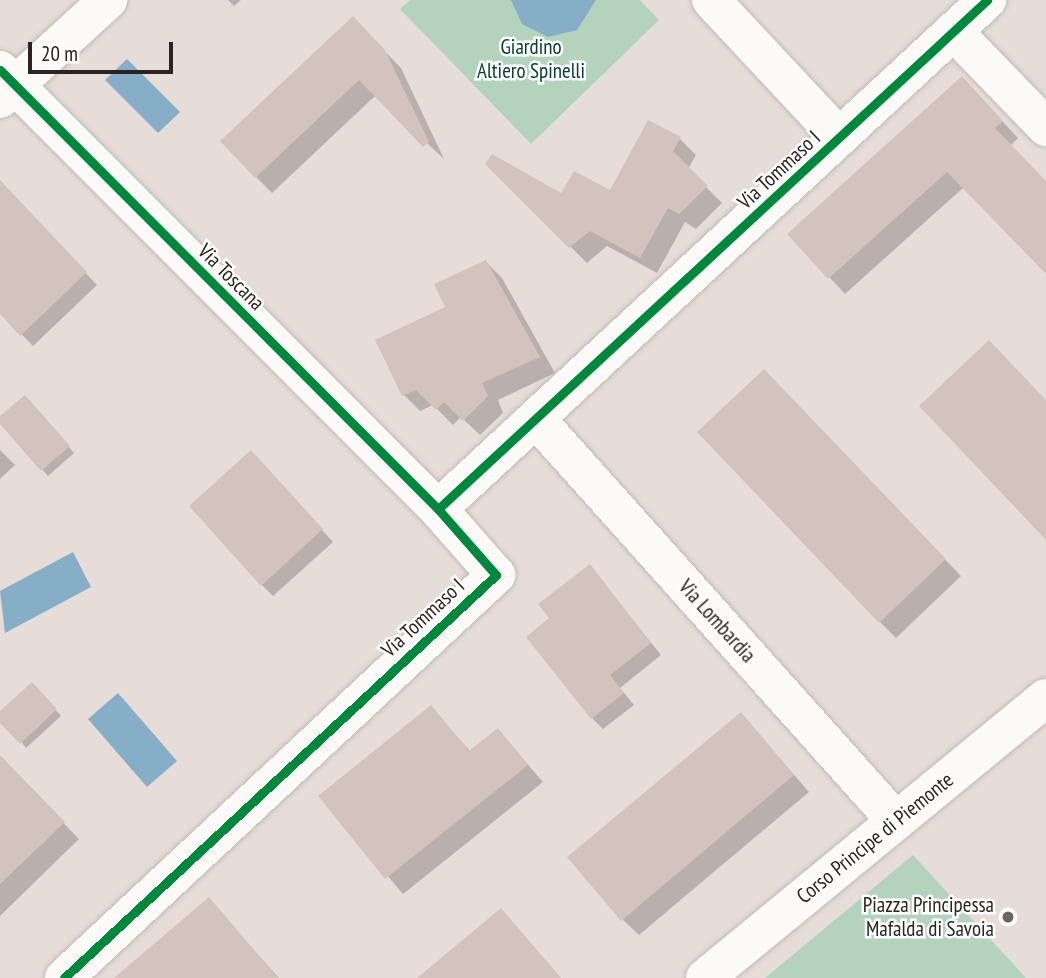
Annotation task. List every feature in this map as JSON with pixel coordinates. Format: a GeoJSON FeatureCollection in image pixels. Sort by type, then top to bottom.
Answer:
{"type":"FeatureCollection","features":[{"type":"Feature","properties":{"kind":"street"},"geometry":{"type":"LineString","coordinates":[[5,85],[108,0]]}},
{"type":"Feature","properties":{"kind":"street"},"geometry":{"type":"LineString","coordinates":[[711,0],[839,137]]}},
{"type":"Feature","properties":{"kind":"street","name":"Via Tommaso I"},"geometry":{"type":"LineString","coordinates":[[64,978],[496,575],[438,509],[538,421],[987,0]]}},
{"type":"Feature","properties":{"kind":"street"},"geometry":{"type":"LineString","coordinates":[[953,31],[1046,127]]}},
{"type":"Feature","properties":{"kind":"street","name":"Via Toscana"},"geometry":{"type":"LineString","coordinates":[[5,85],[438,509]]}},
{"type":"Feature","properties":{"kind":"street","name":"Via Lombardia"},"geometry":{"type":"LineString","coordinates":[[538,421],[896,821]]}},
{"type":"Feature","properties":{"kind":"street","name":"Corso Principe di Piemonte"},"geometry":{"type":"LineString","coordinates":[[705,978],[1046,698]]}},
{"type":"Feature","properties":{"kind":"green space","name":"Giardino Altiero Spinelli"},"geometry":{"type":"Polygon","coordinates":[[[410,0],[640,0],[659,20],[531,144],[400,9],[410,0]]]}},
{"type":"Feature","properties":{"kind":"green space"},"geometry":{"type":"Polygon","coordinates":[[[913,855],[1026,978],[765,978],[913,855]]]}},
{"type":"Feature","properties":{"kind":"water"},"geometry":{"type":"Polygon","coordinates":[[[511,0],[596,0],[577,30],[548,37],[522,24],[511,0]]]}},
{"type":"Feature","properties":{"kind":"water"},"geometry":{"type":"Polygon","coordinates":[[[127,59],[180,112],[158,133],[105,80],[127,59]]]}},
{"type":"Feature","properties":{"kind":"water"},"geometry":{"type":"Polygon","coordinates":[[[73,552],[91,587],[5,633],[0,591],[73,552]]]}},
{"type":"Feature","properties":{"kind":"water"},"geometry":{"type":"Polygon","coordinates":[[[118,693],[177,761],[147,787],[88,719],[118,693]]]}},
{"type":"Feature","properties":{"kind":"building"},"geometry":{"type":"Polygon","coordinates":[[[353,16],[385,50],[429,142],[423,147],[359,80],[255,178],[220,141],[353,16]]]}},
{"type":"Feature","properties":{"kind":"building"},"geometry":{"type":"Polygon","coordinates":[[[962,76],[1003,121],[995,128],[1046,181],[1046,274],[947,172],[828,279],[787,234],[962,76]]]}},
{"type":"Feature","properties":{"kind":"building"},"geometry":{"type":"Polygon","coordinates":[[[648,120],[681,137],[673,151],[708,186],[679,214],[668,208],[640,258],[590,231],[569,248],[485,164],[492,154],[561,193],[574,171],[610,190],[648,120]]]}},
{"type":"Feature","properties":{"kind":"building"},"geometry":{"type":"Polygon","coordinates":[[[0,180],[87,272],[20,336],[0,314],[0,180]]]}},
{"type":"Feature","properties":{"kind":"building"},"geometry":{"type":"Polygon","coordinates":[[[486,260],[540,357],[482,383],[488,396],[463,421],[444,402],[436,410],[416,390],[402,396],[375,340],[445,307],[434,284],[486,260]]]}},
{"type":"Feature","properties":{"kind":"building"},"geometry":{"type":"Polygon","coordinates":[[[989,340],[1046,400],[1046,540],[919,406],[989,340]]]}},
{"type":"Feature","properties":{"kind":"building"},"geometry":{"type":"Polygon","coordinates":[[[764,369],[946,559],[879,623],[697,432],[764,369]]]}},
{"type":"Feature","properties":{"kind":"building"},"geometry":{"type":"Polygon","coordinates":[[[25,395],[70,446],[41,471],[0,424],[0,416],[25,395]]]}},
{"type":"Feature","properties":{"kind":"building"},"geometry":{"type":"Polygon","coordinates":[[[251,450],[323,529],[261,586],[189,506],[251,450]]]}},
{"type":"Feature","properties":{"kind":"building"},"geometry":{"type":"Polygon","coordinates":[[[590,564],[651,643],[610,675],[624,693],[591,719],[526,637],[549,618],[538,604],[590,564]]]}},
{"type":"Feature","properties":{"kind":"building"},"geometry":{"type":"Polygon","coordinates":[[[32,682],[57,709],[20,744],[0,723],[0,711],[32,682]]]}},
{"type":"Feature","properties":{"kind":"building"},"geometry":{"type":"Polygon","coordinates":[[[431,705],[469,751],[498,728],[528,765],[385,879],[318,796],[431,705]]]}},
{"type":"Feature","properties":{"kind":"building"},"geometry":{"type":"Polygon","coordinates":[[[741,712],[794,775],[621,921],[567,857],[741,712]]]}},
{"type":"Feature","properties":{"kind":"building"},"geometry":{"type":"Polygon","coordinates":[[[0,755],[65,822],[0,884],[0,755]]]}},
{"type":"Feature","properties":{"kind":"building"},"geometry":{"type":"Polygon","coordinates":[[[209,897],[278,978],[114,978],[209,897]]]}},
{"type":"Feature","properties":{"kind":"building"},"geometry":{"type":"Polygon","coordinates":[[[501,908],[561,978],[417,978],[501,908]]]}},
{"type":"Feature","properties":{"kind":"cycle path"},"geometry":{"type":"LineString","coordinates":[[64,978],[496,575],[438,509],[987,0]]}},
{"type":"Feature","properties":{"kind":"cycle path"},"geometry":{"type":"LineString","coordinates":[[0,70],[438,509]]}},
{"type":"Feature","properties":{"kind":"place","name":"Piazza Principessa Mafalda di Savoia"},"geometry":{"type":"Point","coordinates":[1008,917]}}]}
